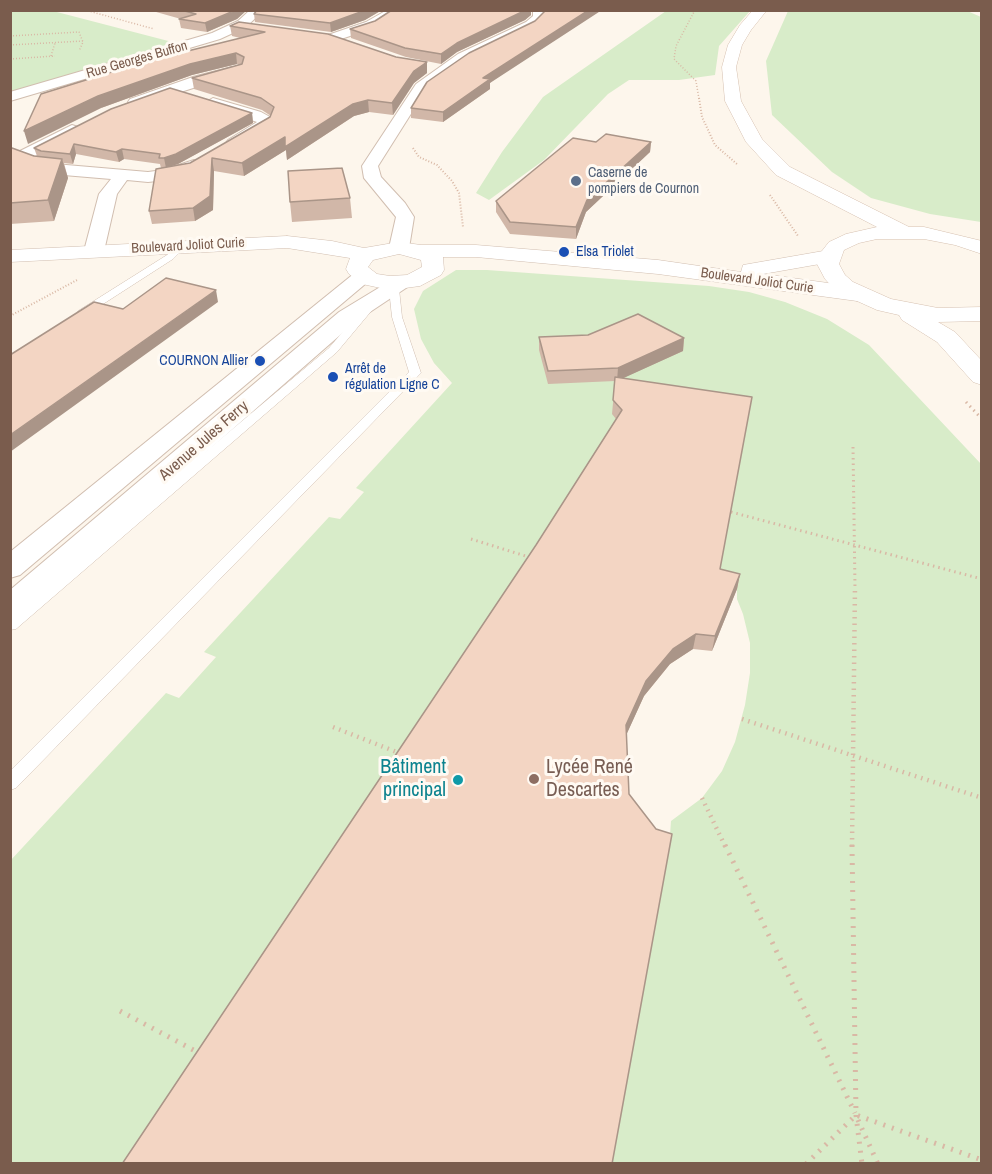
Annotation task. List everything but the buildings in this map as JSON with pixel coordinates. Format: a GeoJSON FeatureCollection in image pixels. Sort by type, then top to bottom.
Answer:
{"type":"FeatureCollection","features":[{"type":"Feature","properties":{"kind":"main road"},"geometry":{"type":"LineString","coordinates":[[760,10],[735,45],[729,77],[733,101],[742,121],[766,156],[783,171],[858,211],[906,232],[942,236],[980,246]]}},
{"type":"Feature","properties":{"kind":"main road"},"geometry":{"type":"LineString","coordinates":[[783,171],[795,191],[831,234],[831,271],[836,279],[857,294],[901,309],[938,315],[981,314]]}},
{"type":"Feature","properties":{"kind":"main road","name":"Boulevard Joliot Curie"},"geometry":{"type":"LineString","coordinates":[[428,259],[462,251],[658,267],[757,270],[831,234],[906,232]]}},
{"type":"Feature","properties":{"kind":"main road","name":"Boulevard Joliot Curie"},"geometry":{"type":"LineString","coordinates":[[10,256],[287,242],[332,247],[380,281]]}},
{"type":"Feature","properties":{"kind":"main road"},"geometry":{"type":"LineString","coordinates":[[399,248],[428,259],[428,274],[380,281],[382,250],[399,248]]}},
{"type":"Feature","properties":{"kind":"main road","name":"Boulevard Joliot Curie"},"geometry":{"type":"LineString","coordinates":[[428,259],[508,255]]}},
{"type":"Feature","properties":{"kind":"main road","name":"Boulevard Joliot Curie"},"geometry":{"type":"LineString","coordinates":[[658,267],[857,294]]}},
{"type":"Feature","properties":{"kind":"main road"},"geometry":{"type":"LineString","coordinates":[[901,309],[946,337],[981,377]]}},
{"type":"Feature","properties":{"kind":"street","name":"Rue Georges Buffon"},"geometry":{"type":"LineString","coordinates":[[10,98],[191,44],[239,26],[258,10]]}},
{"type":"Feature","properties":{"kind":"street"},"geometry":{"type":"LineString","coordinates":[[356,46],[328,37],[370,25],[397,10]]}},
{"type":"Feature","properties":{"kind":"street"},"geometry":{"type":"LineString","coordinates":[[399,248],[405,217],[373,178],[370,166],[421,87],[463,57],[530,25],[538,17],[539,10]]}},
{"type":"Feature","properties":{"kind":"street"},"geometry":{"type":"LineString","coordinates":[[239,26],[256,27]]}},
{"type":"Feature","properties":{"kind":"street"},"geometry":{"type":"LineString","coordinates":[[424,67],[444,70]]}},
{"type":"Feature","properties":{"kind":"street"},"geometry":{"type":"LineString","coordinates":[[117,110],[198,80],[238,70]]}},
{"type":"Feature","properties":{"kind":"street"},"geometry":{"type":"LineString","coordinates":[[173,90],[256,115],[265,120],[265,125],[258,130],[222,149]]}},
{"type":"Feature","properties":{"kind":"street"},"geometry":{"type":"LineString","coordinates":[[88,123],[36,148],[26,154],[23,160],[40,168],[122,176],[166,175],[185,170],[203,160]]}},
{"type":"Feature","properties":{"kind":"street"},"geometry":{"type":"LineString","coordinates":[[94,251],[108,194],[122,176]]}},
{"type":"Feature","properties":{"kind":"street","name":"Avenue Jules Ferry"},"geometry":{"type":"LineString","coordinates":[[10,568],[380,281]]}},
{"type":"Feature","properties":{"kind":"street","name":"Avenue Jules Ferry"},"geometry":{"type":"LineString","coordinates":[[10,607],[347,317],[380,281]]}},
{"type":"Feature","properties":{"kind":"lane"},"geometry":{"type":"LineString","coordinates":[[70,321],[170,257],[181,246]]}},
{"type":"Feature","properties":{"kind":"lane"},"geometry":{"type":"LineString","coordinates":[[10,783],[415,373],[400,324],[380,281]]}},
{"type":"Feature","properties":{"kind":"lane"},"geometry":{"type":"LineString","coordinates":[[10,625],[333,350],[380,281]]}},
{"type":"Feature","properties":{"kind":"path"},"geometry":{"type":"LineString","coordinates":[[85,10],[162,32],[191,44]]}},
{"type":"Feature","properties":{"kind":"path"},"geometry":{"type":"LineString","coordinates":[[10,36],[79,32]]}},
{"type":"Feature","properties":{"kind":"path"},"geometry":{"type":"LineString","coordinates":[[10,45],[83,41]]}},
{"type":"Feature","properties":{"kind":"path"},"geometry":{"type":"LineString","coordinates":[[51,56],[55,43]]}},
{"type":"Feature","properties":{"kind":"path"},"geometry":{"type":"LineString","coordinates":[[10,59],[63,56]]}},
{"type":"Feature","properties":{"kind":"path"},"geometry":{"type":"LineString","coordinates":[[396,125],[411,133],[415,139],[414,151],[419,157],[437,165],[452,181],[459,193],[463,220],[462,251]]}},
{"type":"Feature","properties":{"kind":"path"},"geometry":{"type":"LineString","coordinates":[[854,447],[856,547],[851,900],[856,1116],[862,1164]]}},
{"type":"Feature","properties":{"kind":"path"},"geometry":{"type":"LineString","coordinates":[[731,512],[981,579]]}},
{"type":"Feature","properties":{"kind":"path"},"geometry":{"type":"LineString","coordinates":[[471,538],[535,559]]}},
{"type":"Feature","properties":{"kind":"path"},"geometry":{"type":"LineString","coordinates":[[742,719],[981,798]]}},
{"type":"Feature","properties":{"kind":"path"},"geometry":{"type":"LineString","coordinates":[[333,727],[406,755]]}},
{"type":"Feature","properties":{"kind":"path"},"geometry":{"type":"LineString","coordinates":[[702,798],[878,1164]]}},
{"type":"Feature","properties":{"kind":"path"},"geometry":{"type":"LineString","coordinates":[[120,1011],[207,1057]]}},
{"type":"Feature","properties":{"kind":"path"},"geometry":{"type":"LineString","coordinates":[[856,1116],[981,1160]]}},
{"type":"Feature","properties":{"kind":"path"},"geometry":{"type":"LineString","coordinates":[[806,1164],[856,1116]]}},
{"type":"Feature","properties":{"kind":"green space"},"geometry":{"type":"Polygon","coordinates":[[[965,10],[981,17],[981,222],[930,214],[871,198],[832,172],[772,115],[766,61],[788,11],[965,10]]]}},
{"type":"Feature","properties":{"kind":"green space"},"geometry":{"type":"Polygon","coordinates":[[[11,11],[53,11],[176,43],[11,95],[11,11]]]}},
{"type":"Feature","properties":{"kind":"green space"},"geometry":{"type":"Polygon","coordinates":[[[666,11],[750,11],[719,46],[715,75],[679,80],[629,80],[608,94],[544,160],[489,200],[476,193],[502,152],[543,97],[666,11]]]}},
{"type":"Feature","properties":{"kind":"green space","name":"Lycée René Descartes"},"geometry":{"type":"Polygon","coordinates":[[[456,270],[487,270],[709,286],[749,292],[785,302],[827,319],[869,345],[981,464],[981,1163],[612,1163],[669,849],[671,821],[702,798],[722,771],[735,742],[745,705],[750,673],[750,643],[737,599],[737,589],[717,583],[749,411],[620,424],[135,1163],[11,1163],[10,861],[166,693],[179,698],[216,657],[204,652],[329,517],[340,519],[364,492],[356,488],[452,383],[434,363],[421,339],[414,309],[423,291],[456,270]]]}},
{"type":"Feature","properties":{"kind":"place","name":"Caserne de pompiers de Cournon"},"geometry":{"type":"Point","coordinates":[576,181]}},
{"type":"Feature","properties":{"kind":"place","name":"Elsa Triolet"},"geometry":{"type":"Point","coordinates":[564,252]}},
{"type":"Feature","properties":{"kind":"place","name":"COURNON Allier"},"geometry":{"type":"Point","coordinates":[260,361]}},
{"type":"Feature","properties":{"kind":"place","name":"Arrêt de régulation Ligne C"},"geometry":{"type":"Point","coordinates":[333,377]}},
{"type":"Feature","properties":{"kind":"place","name":"Lycée René Descartes"},"geometry":{"type":"Point","coordinates":[534,779]}},
{"type":"Feature","properties":{"kind":"place","name":"Bâtiment principal"},"geometry":{"type":"Point","coordinates":[458,780]}}]}
